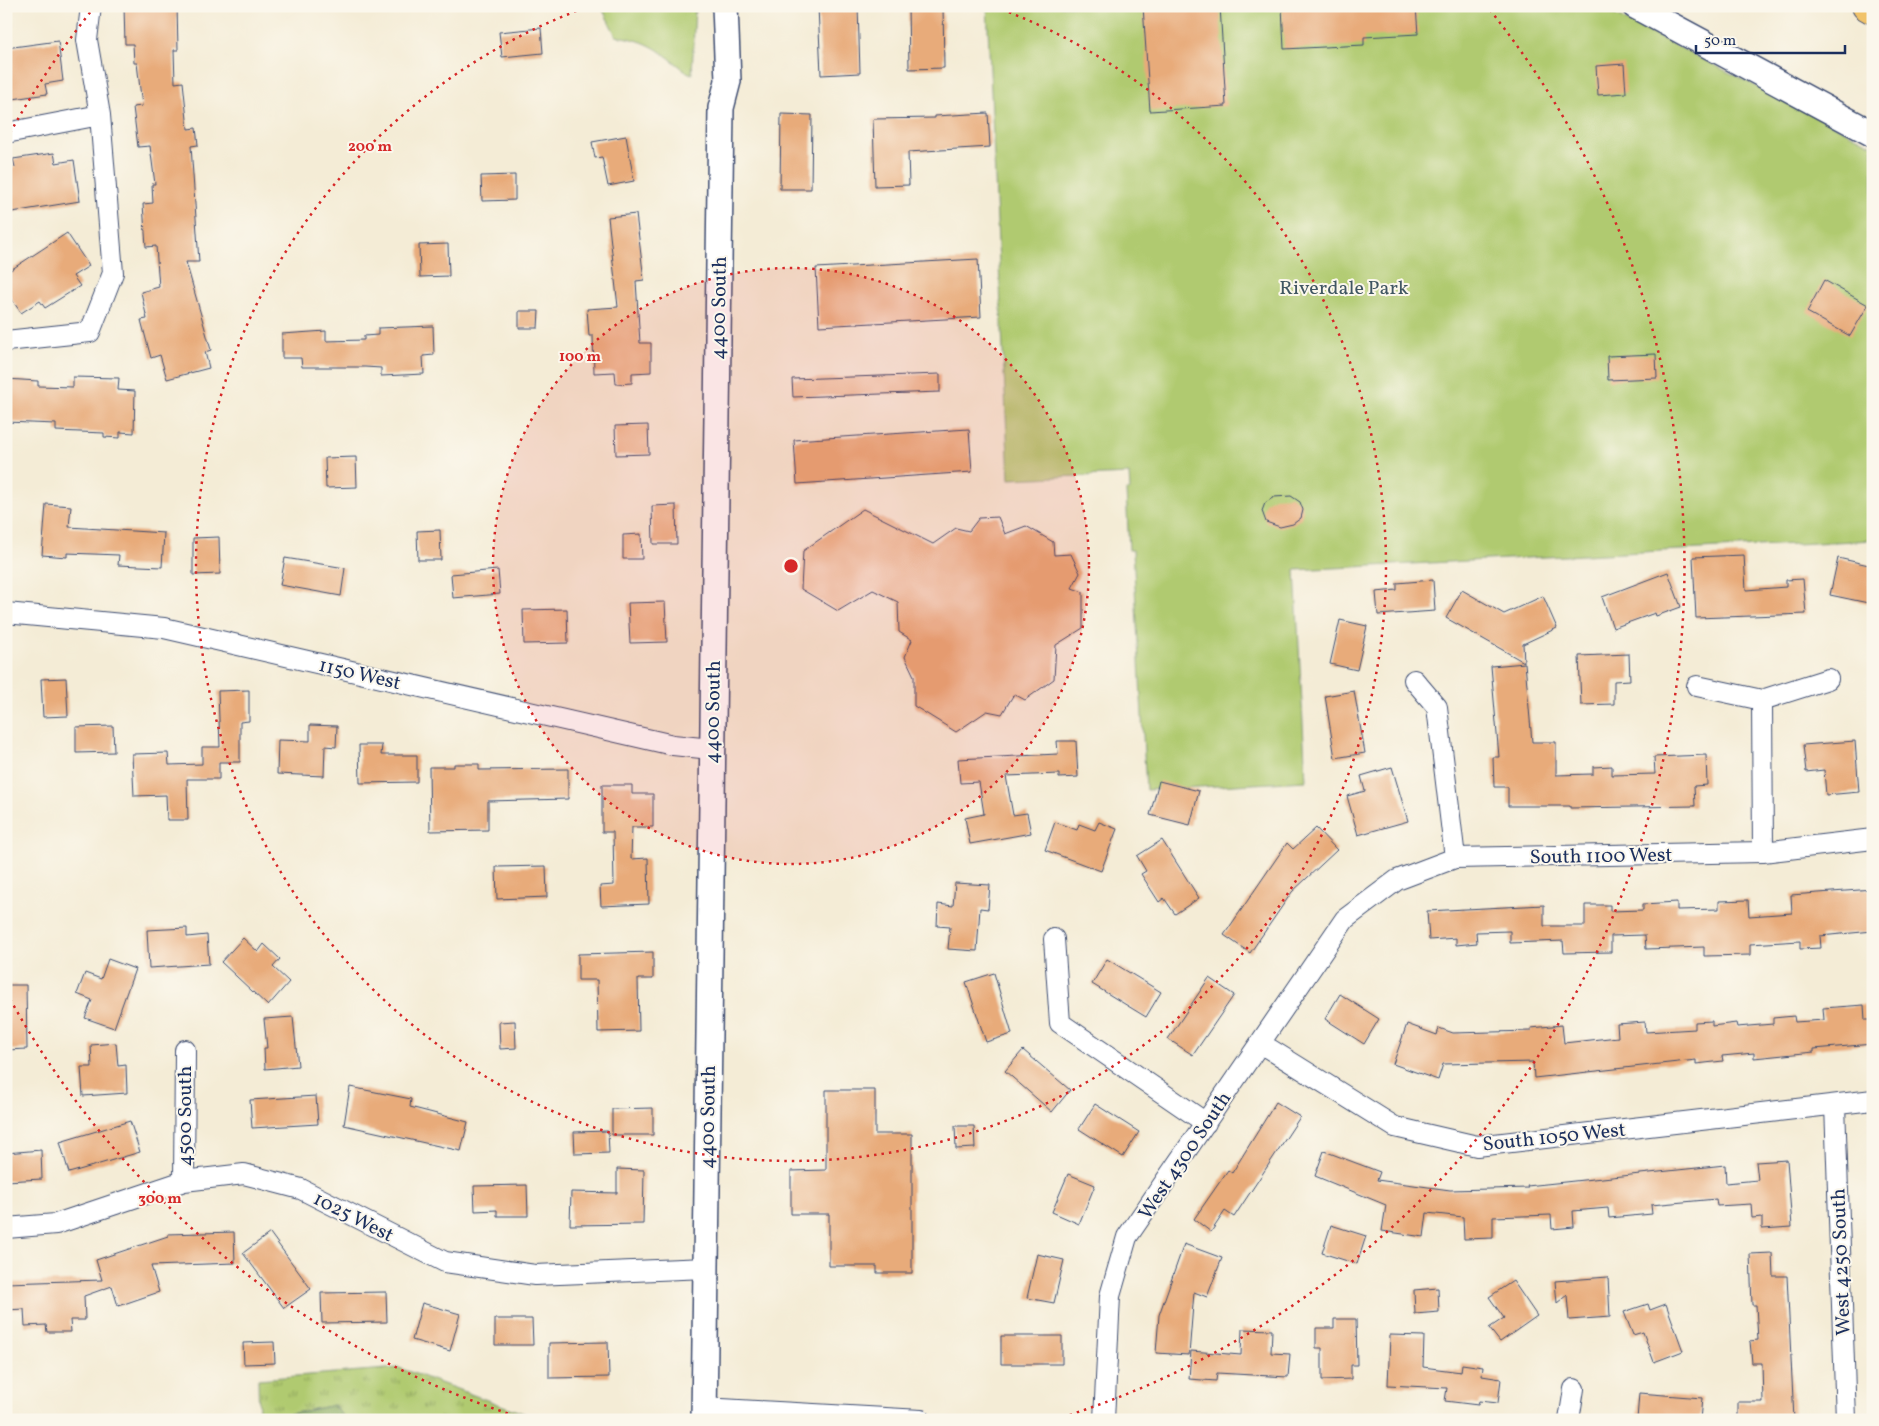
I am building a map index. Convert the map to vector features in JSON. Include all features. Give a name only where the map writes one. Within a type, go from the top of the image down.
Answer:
[{"type":"highway","points":[[1866,6],[1873,10]]},
{"type":"street","points":[[6,340],[90,332],[113,272],[100,115],[87,40],[91,6]]},
{"type":"street","name":"4400 South","points":[[704,1414],[711,750],[721,108],[728,81],[725,6]]},
{"type":"street","points":[[1635,6],[1873,134]]},
{"type":"street","points":[[6,133],[100,115]]},
{"type":"street","name":"1150 West","points":[[6,613],[164,628],[673,745],[711,750]]},
{"type":"street","points":[[1414,680],[1438,707],[1455,858]]},
{"type":"street","points":[[1697,686],[1762,700],[1828,680]]},
{"type":"street","points":[[1762,700],[1763,852]]},
{"type":"street","name":"South 1100 West","points":[[1345,919],[1397,880],[1455,858],[1763,852],[1873,839]]},
{"type":"street","name":"West 4300 South","points":[[1104,1420],[1110,1296],[1127,1237],[1345,919]]},
{"type":"street","points":[[1054,939],[1060,1023],[1206,1123]]},
{"type":"street","name":"South 1050 West","points":[[1260,1043],[1395,1127],[1477,1146],[1873,1100]]},
{"type":"street","name":"4500 South","points":[[184,1181],[185,1050]]},
{"type":"street","name":"West 4250 South","points":[[1835,1105],[1846,1420]]},
{"type":"street","name":"1025 West","points":[[6,1228],[56,1224],[184,1181],[244,1174],[300,1189],[445,1262],[536,1274],[706,1268]]},
{"type":"street","points":[[1569,1420],[1574,1389]]},
{"type":"street","points":[[704,1414],[921,1420]]},
{"type":"green space","points":[[601,6],[695,6],[692,74],[647,44],[616,36]]},
{"type":"green space","name":"Riverdale Park","points":[[987,6],[1593,6],[1613,14],[1873,145],[1873,540],[1295,570],[1306,781],[1146,790],[1133,550],[1129,550],[1126,490],[1130,490],[1129,474],[1009,479]]},
{"type":"green space","points":[[399,1368],[542,1420],[345,1420],[334,1405],[259,1420],[258,1379]]},
{"type":"green space","points":[[334,1405],[345,1420],[264,1420]]},
{"type":"building","points":[[124,6],[177,6],[178,50],[174,50],[175,83],[183,82],[188,129],[196,128],[198,145],[191,146],[199,262],[186,262],[211,350],[205,352],[209,368],[167,379],[160,355],[151,358],[141,320],[147,319],[141,292],[159,287],[156,246],[146,247],[143,204],[153,203],[152,184],[155,184],[150,146],[138,147],[133,107],[142,106],[137,63],[134,63],[133,44],[125,44]]},
{"type":"building","points":[[818,6],[858,6],[860,73],[821,75]]},
{"type":"building","points":[[908,6],[943,6],[944,68],[909,69]]},
{"type":"building","points":[[1143,6],[1220,6],[1226,106],[1150,111]]},
{"type":"building","points":[[1282,6],[1416,6],[1418,34],[1364,37],[1364,45],[1284,49]]},
{"type":"building","points":[[541,28],[543,53],[502,57],[499,32]]},
{"type":"building","points":[[58,41],[63,81],[45,84],[47,94],[6,100],[6,48]]},
{"type":"building","points":[[1624,64],[1626,93],[1598,95],[1596,66]]},
{"type":"building","points":[[988,113],[990,147],[908,152],[909,185],[875,186],[873,119],[935,118],[935,116]]},
{"type":"building","points":[[781,114],[812,115],[811,189],[780,189]]},
{"type":"building","points":[[626,136],[634,181],[608,186],[602,157],[595,158],[592,142]]},
{"type":"building","points":[[54,153],[56,163],[74,160],[80,201],[6,213],[6,169],[15,167],[13,159]]},
{"type":"building","points":[[515,175],[515,200],[482,201],[481,176]]},
{"type":"building","points":[[636,214],[644,280],[636,281],[640,343],[651,343],[651,372],[632,373],[632,383],[616,384],[615,372],[594,373],[593,336],[589,336],[587,309],[618,307],[608,217]]},
{"type":"building","points":[[67,233],[89,266],[73,276],[80,286],[45,308],[40,301],[21,313],[6,291],[6,273]]},
{"type":"building","points":[[448,244],[449,276],[420,277],[419,245]]},
{"type":"building","points":[[978,259],[981,317],[819,326],[816,268]]},
{"type":"building","points":[[1824,280],[1868,305],[1850,336],[1807,312]]},
{"type":"building","points":[[519,311],[539,311],[538,328],[519,328]]},
{"type":"building","points":[[433,326],[434,355],[423,356],[424,374],[381,376],[381,368],[302,367],[301,358],[282,358],[282,334],[326,331],[326,341],[364,340],[364,336],[378,335],[378,328]]},
{"type":"building","points":[[1656,354],[1657,378],[1608,380],[1607,356]]},
{"type":"building","points":[[940,374],[940,392],[793,397],[792,379]]},
{"type":"building","points":[[73,377],[119,378],[118,390],[135,391],[134,433],[120,432],[120,438],[104,437],[104,433],[56,431],[56,424],[6,422],[6,379],[38,381],[38,386],[73,387]]},
{"type":"building","points":[[648,425],[649,454],[616,455],[615,426]]},
{"type":"building","points":[[969,429],[972,472],[797,484],[794,440]]},
{"type":"building","points":[[356,457],[357,487],[326,488],[325,458]]},
{"type":"building","points":[[1291,496],[1300,502],[1303,510],[1301,518],[1293,524],[1280,527],[1266,522],[1262,511],[1265,503],[1274,497]]},
{"type":"building","points":[[46,504],[71,506],[69,527],[164,533],[162,567],[118,565],[119,555],[67,553],[67,557],[42,555]]},
{"type":"building","points":[[676,505],[677,544],[653,544],[652,506]]},
{"type":"building","points":[[863,509],[933,544],[956,528],[969,531],[979,518],[998,517],[1005,534],[1026,526],[1053,542],[1054,555],[1071,554],[1080,573],[1072,588],[1083,592],[1083,628],[1056,645],[1054,679],[1025,700],[1014,694],[1002,714],[987,711],[956,732],[914,706],[914,676],[905,657],[912,640],[899,632],[898,602],[873,590],[838,611],[801,589],[803,551]]},
{"type":"building","points":[[440,530],[441,560],[418,560],[417,531]]},
{"type":"building","points":[[641,534],[642,559],[623,559],[623,535]]},
{"type":"building","points":[[219,537],[220,574],[193,575],[193,538]]},
{"type":"building","points":[[1744,555],[1746,590],[1786,587],[1786,580],[1803,579],[1806,614],[1696,618],[1693,557]]},
{"type":"building","points":[[285,558],[345,568],[341,596],[280,585]]},
{"type":"building","points":[[1838,558],[1873,566],[1873,604],[1830,595]]},
{"type":"building","points":[[498,570],[500,594],[453,598],[451,574]]},
{"type":"building","points":[[1668,572],[1681,607],[1656,616],[1655,613],[1613,628],[1602,597]]},
{"type":"building","points":[[1433,580],[1435,611],[1378,615],[1376,592],[1397,590],[1397,583]]},
{"type":"building","points":[[1462,590],[1504,614],[1543,596],[1557,628],[1523,644],[1524,662],[1446,618]]},
{"type":"building","points":[[665,602],[667,642],[630,643],[628,603]]},
{"type":"building","points":[[567,609],[568,643],[524,644],[523,610]]},
{"type":"building","points":[[1340,620],[1367,626],[1357,670],[1330,664]]},
{"type":"building","points":[[1629,654],[1630,680],[1614,681],[1614,704],[1581,705],[1579,656]]},
{"type":"building","points":[[1525,663],[1532,742],[1556,742],[1556,775],[1593,774],[1593,767],[1612,766],[1612,775],[1655,774],[1654,757],[1706,755],[1707,785],[1694,786],[1695,806],[1570,808],[1570,806],[1508,806],[1508,787],[1494,787],[1493,757],[1499,757],[1491,666]]},
{"type":"building","points":[[66,678],[68,716],[43,717],[41,679]]},
{"type":"building","points":[[249,690],[249,721],[240,722],[240,762],[219,762],[219,779],[187,779],[188,820],[167,820],[166,795],[134,796],[132,754],[168,753],[169,765],[202,764],[202,747],[220,747],[218,691]]},
{"type":"building","points":[[1354,691],[1365,753],[1335,758],[1325,696]]},
{"type":"building","points":[[310,725],[337,726],[336,747],[325,746],[324,776],[277,774],[278,740],[310,741]]},
{"type":"building","points":[[113,726],[114,752],[76,753],[76,727]]},
{"type":"building","points":[[1057,741],[1076,741],[1078,777],[1059,778],[1059,774],[1006,776],[1013,815],[1027,813],[1031,833],[970,844],[965,818],[984,814],[979,782],[960,783],[958,759],[1058,754]]},
{"type":"building","points":[[1855,741],[1859,792],[1826,795],[1824,770],[1806,772],[1803,745]]},
{"type":"building","points":[[359,745],[382,745],[381,755],[417,755],[417,782],[360,783]]},
{"type":"building","points":[[454,764],[479,764],[479,770],[568,769],[568,799],[488,801],[488,830],[430,831],[429,767],[454,767]]},
{"type":"building","points":[[1392,767],[1408,821],[1358,835],[1347,796],[1365,791],[1361,776]]},
{"type":"building","points":[[1159,781],[1199,791],[1190,825],[1150,815]]},
{"type":"building","points":[[602,785],[632,785],[632,794],[653,794],[653,827],[632,827],[631,859],[648,858],[649,904],[601,906],[600,886],[614,885],[613,832],[602,832]]},
{"type":"building","points":[[1055,822],[1077,830],[1079,824],[1095,830],[1099,822],[1117,829],[1101,871],[1045,850]]},
{"type":"building","points":[[1316,828],[1337,850],[1292,892],[1250,953],[1224,935],[1287,843],[1293,849]]},
{"type":"building","points":[[1162,840],[1199,898],[1175,914],[1164,898],[1159,902],[1141,874],[1146,871],[1137,856]]},
{"type":"building","points":[[546,866],[547,897],[497,899],[496,867]]},
{"type":"building","points":[[955,883],[990,885],[988,909],[980,908],[977,951],[948,949],[950,927],[937,926],[938,904],[953,906]]},
{"type":"building","points":[[1873,889],[1873,931],[1820,936],[1821,948],[1800,949],[1800,941],[1750,944],[1750,955],[1704,956],[1704,947],[1646,949],[1645,935],[1611,936],[1611,952],[1564,953],[1563,941],[1510,943],[1510,931],[1476,932],[1477,943],[1456,945],[1456,938],[1429,940],[1427,911],[1544,905],[1544,926],[1585,926],[1585,905],[1610,905],[1610,911],[1643,910],[1643,904],[1677,902],[1677,910],[1719,909],[1719,901],[1748,900],[1749,916],[1792,913],[1791,895]]},
{"type":"building","points":[[187,928],[187,937],[207,935],[209,964],[149,968],[147,930]]},
{"type":"building","points":[[243,938],[258,952],[264,944],[280,959],[273,967],[289,982],[268,1006],[221,962]]},
{"type":"building","points":[[653,952],[653,979],[638,979],[639,1031],[598,1032],[597,980],[578,980],[578,954]]},
{"type":"building","points":[[108,959],[135,969],[114,1028],[85,1018],[92,1000],[77,994],[85,973],[101,979]]},
{"type":"building","points":[[1107,959],[1161,992],[1146,1017],[1092,984]]},
{"type":"building","points":[[994,973],[1012,1034],[986,1042],[966,982]]},
{"type":"building","points":[[1209,978],[1234,995],[1193,1055],[1168,1039]]},
{"type":"building","points":[[6,985],[26,985],[27,1049],[6,1050]]},
{"type":"building","points":[[1340,994],[1379,1019],[1364,1044],[1325,1019]]},
{"type":"building","points":[[1864,1005],[1865,1020],[1873,1020],[1873,1044],[1814,1049],[1814,1052],[1754,1058],[1754,1053],[1722,1056],[1723,1061],[1696,1064],[1696,1060],[1534,1078],[1533,1062],[1443,1064],[1438,1080],[1393,1064],[1407,1024],[1437,1035],[1439,1028],[1453,1033],[1531,1031],[1531,1028],[1562,1025],[1564,1043],[1618,1037],[1617,1024],[1645,1022],[1646,1032],[1695,1029],[1695,1022],[1712,1021],[1712,1026],[1736,1023],[1737,1027],[1773,1024],[1773,1018],[1794,1016],[1795,1022],[1824,1020],[1823,1008]]},
{"type":"building","points":[[293,1017],[298,1066],[265,1069],[264,1048],[267,1048],[264,1019]]},
{"type":"building","points":[[515,1021],[516,1048],[500,1049],[499,1022]]},
{"type":"building","points":[[116,1043],[118,1066],[126,1065],[127,1093],[83,1096],[81,1067],[92,1067],[91,1045]]},
{"type":"building","points":[[1023,1050],[1070,1090],[1052,1112],[1005,1071]]},
{"type":"building","points":[[350,1087],[411,1099],[410,1107],[468,1122],[461,1151],[344,1125]]},
{"type":"building","points":[[826,1090],[875,1090],[875,1134],[912,1134],[912,1273],[877,1273],[877,1266],[829,1266],[829,1214],[791,1214],[791,1171],[826,1170]]},
{"type":"building","points":[[316,1096],[318,1124],[252,1128],[250,1100]]},
{"type":"building","points":[[1276,1102],[1300,1117],[1234,1217],[1225,1211],[1211,1232],[1194,1219],[1228,1170],[1232,1173]]},
{"type":"building","points":[[1095,1104],[1139,1132],[1123,1157],[1079,1129]]},
{"type":"building","points":[[653,1108],[653,1135],[612,1135],[612,1109]]},
{"type":"building","points":[[130,1121],[140,1152],[69,1173],[60,1142]]},
{"type":"building","points":[[955,1126],[974,1126],[975,1148],[956,1149]]},
{"type":"building","points":[[608,1131],[609,1153],[575,1154],[574,1132]]},
{"type":"building","points":[[41,1150],[42,1179],[6,1181],[6,1153]]},
{"type":"building","points":[[1324,1151],[1380,1172],[1377,1180],[1450,1190],[1528,1188],[1527,1186],[1725,1165],[1726,1183],[1758,1180],[1756,1162],[1787,1160],[1792,1227],[1762,1229],[1762,1217],[1752,1218],[1751,1204],[1717,1206],[1716,1199],[1651,1205],[1652,1214],[1609,1218],[1608,1208],[1573,1211],[1574,1227],[1552,1229],[1551,1215],[1493,1217],[1493,1238],[1464,1239],[1463,1217],[1427,1213],[1424,1237],[1382,1231],[1386,1205],[1315,1176]]},
{"type":"building","points":[[617,1169],[644,1170],[643,1224],[570,1225],[571,1192],[617,1193]]},
{"type":"building","points":[[1068,1174],[1095,1185],[1079,1224],[1052,1212]]},
{"type":"building","points":[[527,1185],[528,1216],[497,1216],[497,1210],[475,1211],[474,1186]]},
{"type":"building","points":[[1331,1225],[1366,1236],[1357,1264],[1322,1253]]},
{"type":"building","points":[[234,1232],[235,1263],[151,1266],[159,1292],[118,1306],[112,1286],[84,1296],[85,1320],[70,1320],[71,1332],[47,1332],[46,1325],[25,1326],[24,1309],[6,1310],[6,1283],[102,1280],[96,1260],[168,1236],[168,1234]]},
{"type":"building","points":[[270,1233],[311,1289],[284,1308],[243,1253]]},
{"type":"building","points":[[1184,1244],[1222,1258],[1207,1297],[1194,1292],[1189,1355],[1156,1353],[1159,1315]]},
{"type":"building","points":[[1772,1253],[1773,1276],[1787,1276],[1794,1420],[1738,1420],[1738,1402],[1763,1402],[1762,1363],[1752,1363],[1750,1341],[1758,1340],[1756,1305],[1752,1305],[1750,1254]]},
{"type":"building","points":[[1037,1254],[1064,1260],[1054,1303],[1027,1298]]},
{"type":"building","points":[[1608,1277],[1610,1317],[1569,1320],[1567,1295],[1557,1303],[1555,1281]]},
{"type":"building","points":[[1513,1281],[1537,1316],[1500,1342],[1489,1328],[1504,1318],[1489,1297]]},
{"type":"building","points":[[1438,1288],[1439,1312],[1415,1314],[1414,1290]]},
{"type":"building","points":[[386,1292],[387,1322],[322,1323],[321,1293]]},
{"type":"building","points":[[422,1303],[460,1314],[450,1351],[412,1340]]},
{"type":"building","points":[[1648,1304],[1650,1310],[1666,1304],[1683,1351],[1654,1362],[1643,1332],[1633,1335],[1624,1312]]},
{"type":"building","points":[[495,1319],[532,1319],[533,1345],[495,1345]]},
{"type":"building","points":[[1334,1319],[1356,1319],[1357,1365],[1351,1365],[1351,1379],[1322,1380],[1322,1348],[1316,1348],[1316,1328],[1334,1328]]},
{"type":"building","points":[[1242,1329],[1272,1330],[1271,1353],[1290,1354],[1288,1377],[1217,1373],[1216,1381],[1189,1379],[1191,1351],[1241,1355]]},
{"type":"building","points":[[1390,1335],[1424,1336],[1423,1367],[1461,1372],[1462,1364],[1483,1367],[1482,1376],[1501,1379],[1498,1403],[1479,1401],[1478,1405],[1445,1401],[1447,1388],[1388,1385]]},
{"type":"building","points":[[1001,1336],[1062,1336],[1062,1364],[1001,1364]]},
{"type":"building","points":[[274,1342],[275,1363],[244,1364],[243,1343]]},
{"type":"building","points":[[608,1342],[609,1377],[549,1378],[549,1343]]},
{"type":"building","points":[[1639,1393],[1702,1398],[1700,1420],[1637,1420]]}]
